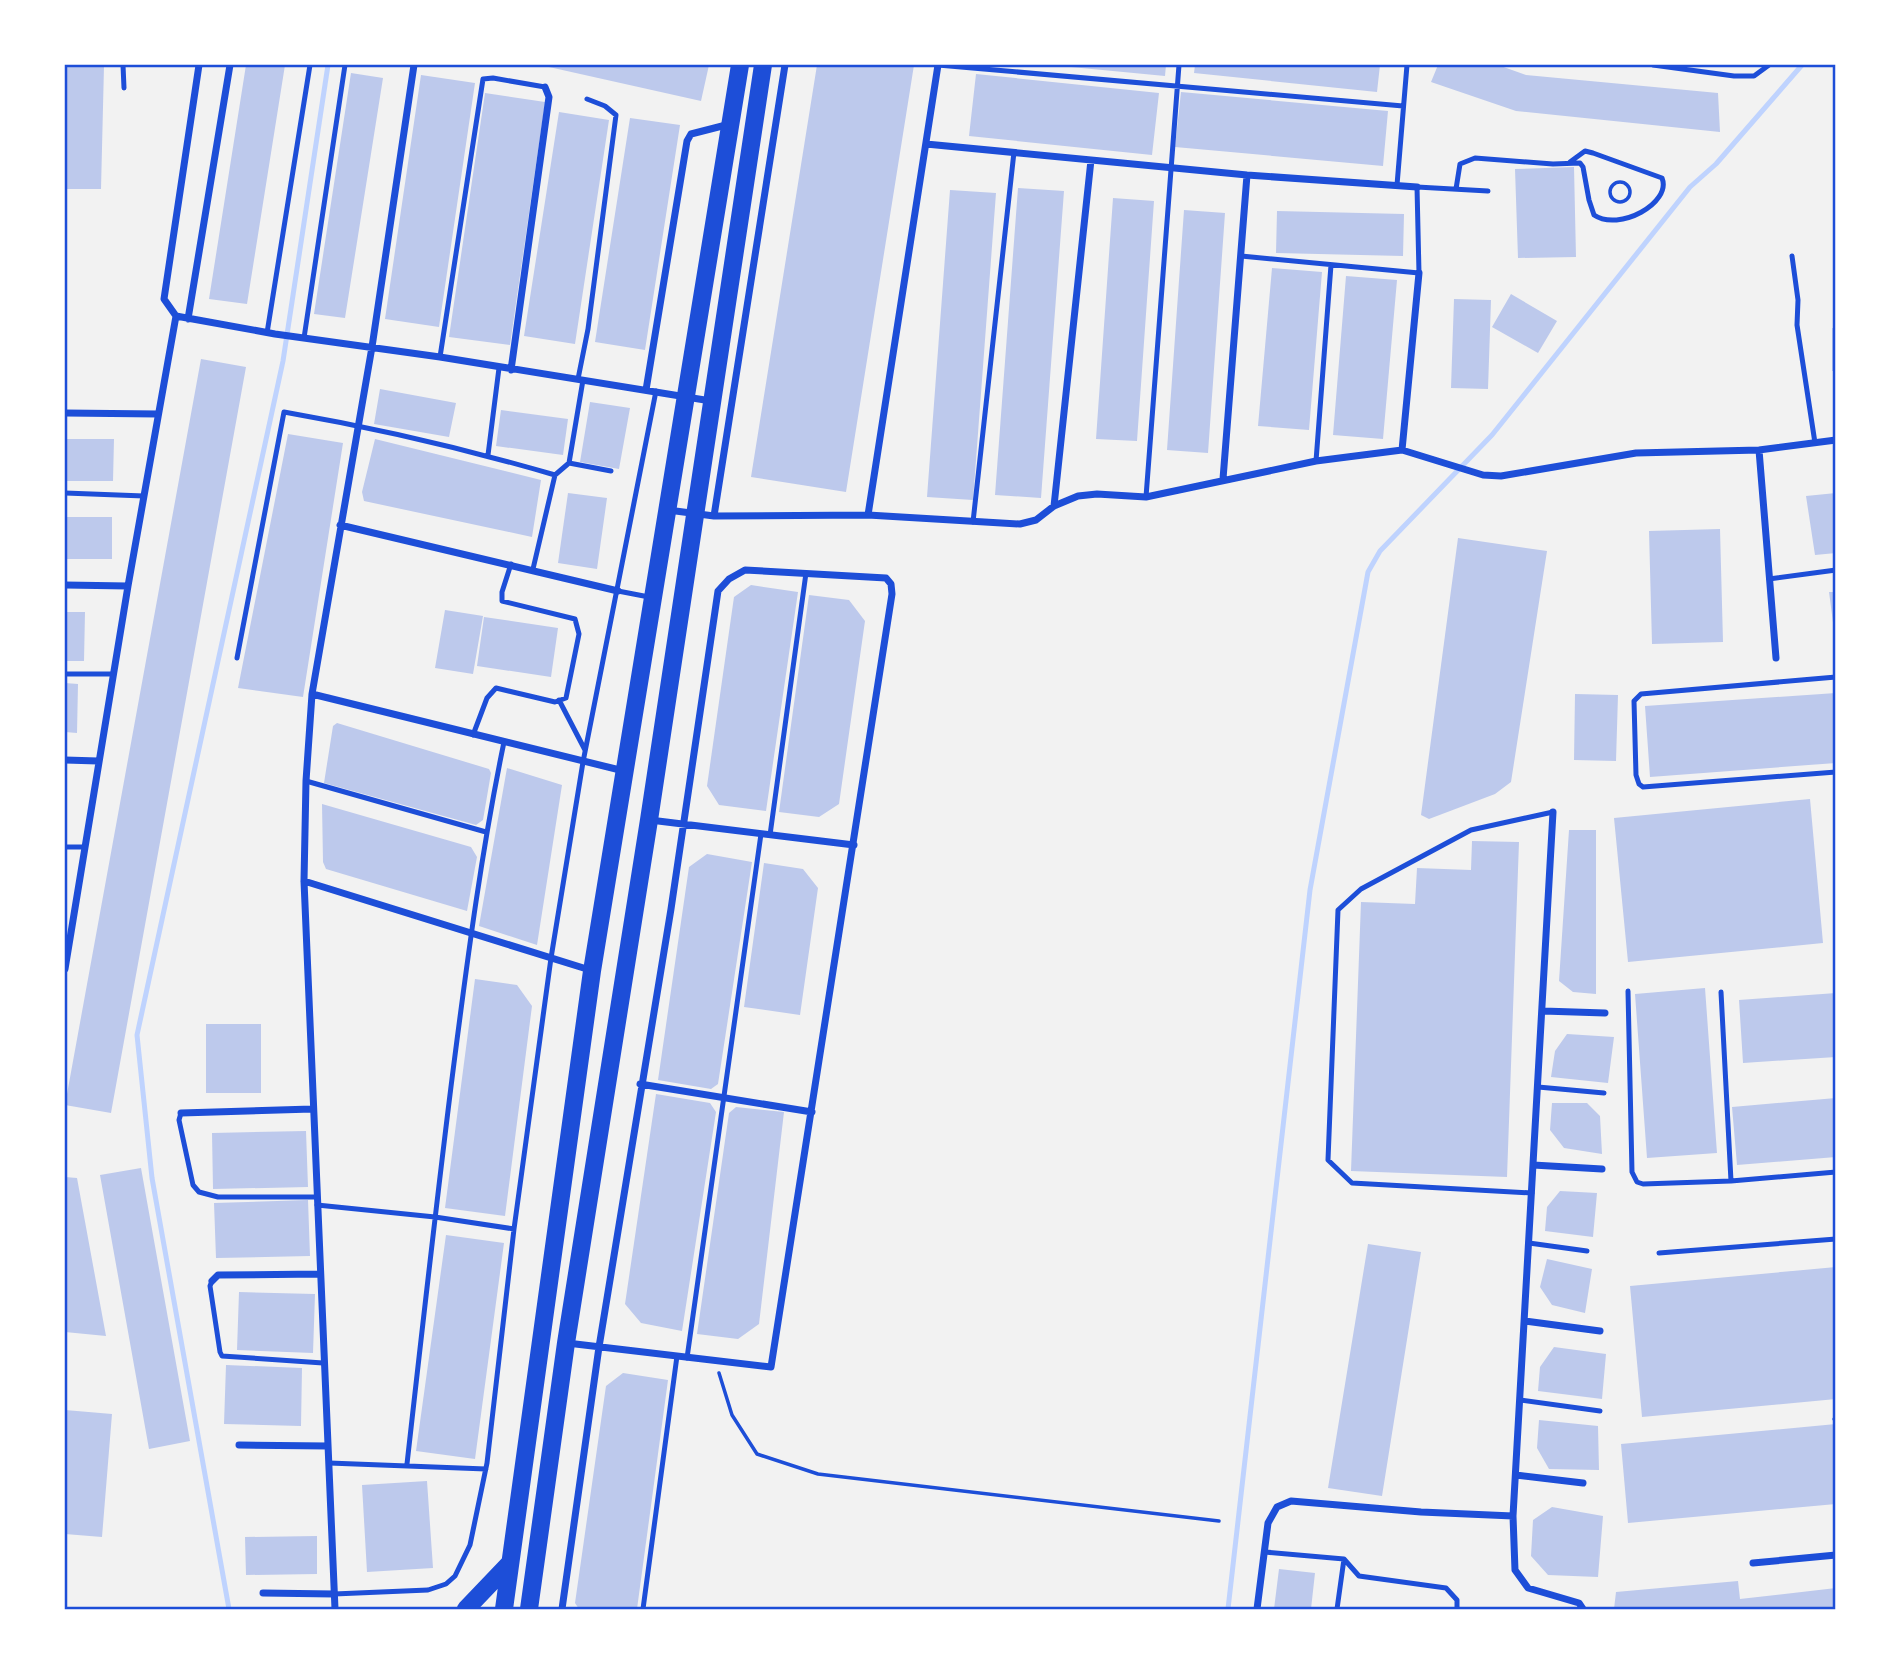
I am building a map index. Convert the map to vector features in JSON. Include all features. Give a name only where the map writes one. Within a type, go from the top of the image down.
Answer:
[{"type":"main road","points":[[503,1609],[592,971],[740,65]]},
{"type":"main road","points":[[529,1609],[566,1343],[649,820],[763,65]]},
{"type":"main road","points":[[466,1609],[509,1564]]},
{"type":"street","points":[[199,65],[164,299],[176,316],[271,334],[440,357],[711,401]]},
{"type":"street","points":[[188,319],[230,65]]},
{"type":"street","points":[[335,1609],[304,881],[306,780],[312,694],[372,347],[414,65]]},
{"type":"street","points":[[714,516],[785,65]]},
{"type":"street","points":[[868,515],[938,65]]},
{"type":"street","points":[[511,370],[549,97],[545,87]]},
{"type":"street","points":[[646,390],[687,141],[691,134],[731,124]]},
{"type":"street","points":[[926,144],[1247,175],[1416,187]]},
{"type":"street","points":[[1054,506],[1091,160]]},
{"type":"street","points":[[1223,479],[1247,175]]},
{"type":"street","points":[[1402,450],[1419,273]]},
{"type":"street","points":[[65,969],[68,923],[85,847],[176,316]]},
{"type":"street","points":[[65,412],[158,414]]},
{"type":"street","points":[[668,510],[714,516],[868,515],[1020,524],[1036,520],[1054,506],[1078,496],[1097,494],[1146,497],[1316,461],[1402,450],[1483,475],[1501,476],[1636,453],[1759,450],[1836,440]]},
{"type":"street","points":[[1759,450],[1776,658]]},
{"type":"street","points":[[340,525],[618,591]]},
{"type":"street","points":[[562,1609],[599,1347],[640,1084],[671,909],[718,591],[729,579],[745,570],[886,578],[891,584],[892,594],[771,1367],[687,1358],[677,1356],[599,1347],[566,1343]]},
{"type":"street","points":[[65,585],[128,586]]},
{"type":"street","points":[[312,694],[624,772]]},
{"type":"street","points":[[65,760],[98,761]]},
{"type":"street","points":[[1553,812],[1513,1516],[1514,1570],[1528,1588],[1579,1602],[1583,1609]]},
{"type":"street","points":[[649,820],[854,845]]},
{"type":"street","points":[[304,881],[592,971]]},
{"type":"street","points":[[1543,1011],[1605,1013]]},
{"type":"street","points":[[640,1084],[812,1112]]},
{"type":"street","points":[[181,1113],[312,1109]]},
{"type":"street","points":[[1533,1165],[1602,1169]]},
{"type":"street","points":[[212,1280],[218,1275],[320,1274]]},
{"type":"street","points":[[1525,1321],[1600,1331]]},
{"type":"street","points":[[239,1445],[328,1446]]},
{"type":"street","points":[[1516,1475],[1583,1483]]},
{"type":"street","points":[[1257,1609],[1268,1523],[1277,1507],[1291,1501],[1421,1512],[1513,1516]]},
{"type":"street","points":[[1753,1563],[1836,1555]]},
{"type":"street","points":[[262,1593],[334,1594]]},
{"type":"lane","points":[[123,65],[124,88]]},
{"type":"lane","points":[[271,334],[310,65]]},
{"type":"lane","points":[[300,337],[345,65]]},
{"type":"lane","points":[[938,65],[1404,106]]},
{"type":"lane","points":[[1146,497],[1179,65]]},
{"type":"lane","points":[[1397,185],[1407,65]]},
{"type":"lane","points":[[1653,65],[1734,76],[1754,76],[1769,65]]},
{"type":"lane","points":[[440,357],[483,79],[493,78],[545,87]]},
{"type":"lane","points":[[533,569],[555,475],[569,463],[616,115],[605,106],[587,99]]},
{"type":"lane","points":[[973,522],[1014,152]]},
{"type":"lane","points":[[1456,189],[1460,164],[1475,159],[1580,163],[1591,209],[1594,215],[1608,222],[1629,219],[1648,207],[1663,189],[1662,178],[1593,153],[1585,152],[1570,162]]},
{"type":"lane","points":[[1241,256],[1419,273],[1416,187],[1488,191]]},
{"type":"lane","points":[[1792,256],[1798,300],[1797,325],[1815,443]]},
{"type":"lane","points":[[1316,461],[1331,265]]},
{"type":"lane","points":[[488,455],[499,368]]},
{"type":"lane","points":[[334,1594],[428,1590],[446,1584],[454,1576],[470,1545],[486,1469],[514,1228],[551,958],[585,751],[656,391]]},
{"type":"lane","points":[[237,658],[284,412],[358,425],[488,455],[555,475]]},
{"type":"lane","points":[[569,463],[611,471]]},
{"type":"lane","points":[[65,493],[144,496]]},
{"type":"lane","points":[[473,735],[487,698],[496,688],[555,702],[565,698],[579,634],[575,619],[502,601],[502,592],[511,564]]},
{"type":"lane","points":[[1769,579],[1836,570]]},
{"type":"lane","points":[[687,1358],[724,1099],[806,573]]},
{"type":"lane","points":[[618,591],[653,597]]},
{"type":"lane","points":[[65,674],[113,674]]},
{"type":"lane","points":[[1836,677],[1641,694],[1634,701],[1636,775],[1643,787],[1836,772]]},
{"type":"lane","points":[[559,701],[585,751]]},
{"type":"lane","points":[[407,1464],[471,933],[486,832],[504,742]]},
{"type":"lane","points":[[306,780],[486,832]]},
{"type":"lane","points":[[1532,1193],[1352,1183],[1328,1160],[1338,909],[1361,889],[1471,830],[1553,812]]},
{"type":"lane","points":[[65,846],[85,847]]},
{"type":"lane","points":[[1628,991],[1632,1172],[1636,1182],[1731,1181],[1836,1171]]},
{"type":"lane","points":[[1721,992],[1731,1181]]},
{"type":"lane","points":[[1538,1087],[1604,1093]]},
{"type":"lane","points":[[181,1113],[179,1120],[193,1185],[199,1192],[218,1197],[317,1201],[514,1228]]},
{"type":"lane","points":[[1659,1253],[1836,1238]]},
{"type":"lane","points":[[1529,1243],[1587,1251]]},
{"type":"lane","points":[[212,1280],[210,1286],[222,1356],[323,1363]]},
{"type":"lane","points":[[643,1609],[677,1356]]},
{"type":"lane","points":[[1520,1400],[1600,1410]]},
{"type":"lane","points":[[329,1463],[486,1469]]},
{"type":"lane","points":[[1265,1552],[1344,1559],[1359,1576],[1446,1588],[1457,1600],[1457,1609]]},
{"type":"lane","points":[[1337,1609],[1344,1559]]},
{"type":"path","points":[[1616,183],[1625,184],[1629,189],[1629,196],[1624,201],[1615,201],[1610,194],[1611,186],[1616,183]]},
{"type":"path","points":[[715,1361],[732,1415],[757,1454],[818,1474],[1219,1521]]},
{"type":"building","points":[[65,65],[104,66],[101,189],[65,189]]},
{"type":"building","points":[[246,65],[285,65],[247,304],[209,299]]},
{"type":"building","points":[[540,65],[709,65],[701,101]]},
{"type":"building","points":[[817,65],[914,65],[846,492],[751,477]]},
{"type":"building","points":[[1071,65],[1166,65],[1165,76]]},
{"type":"building","points":[[1195,65],[1380,65],[1377,92],[1194,73]]},
{"type":"building","points":[[1438,65],[1498,65],[1526,75],[1718,93],[1720,132],[1516,111],[1431,82]]},
{"type":"building","points":[[351,73],[383,78],[345,318],[314,314]]},
{"type":"building","points":[[976,74],[1159,93],[1152,155],[969,136]]},
{"type":"building","points":[[421,75],[475,83],[439,327],[385,319]]},
{"type":"building","points":[[1181,92],[1388,111],[1383,166],[1175,147]]},
{"type":"building","points":[[485,93],[545,102],[510,345],[449,337]]},
{"type":"building","points":[[559,112],[609,120],[575,344],[524,336]]},
{"type":"building","points":[[630,118],[680,125],[645,350],[595,342]]},
{"type":"building","points":[[1574,167],[1576,257],[1518,258],[1515,169]]},
{"type":"building","points":[[1018,188],[1064,191],[1041,498],[995,495]]},
{"type":"building","points":[[950,190],[996,193],[973,500],[927,497]]},
{"type":"building","points":[[1113,198],[1154,201],[1137,441],[1096,439]]},
{"type":"building","points":[[1184,210],[1225,213],[1208,453],[1167,450]]},
{"type":"building","points":[[1277,211],[1404,214],[1403,256],[1276,253]]},
{"type":"building","points":[[1272,268],[1322,272],[1309,430],[1258,426]]},
{"type":"building","points":[[1346,276],[1397,280],[1383,439],[1333,435]]},
{"type":"building","points":[[1511,294],[1557,321],[1538,353],[1492,327]]},
{"type":"building","points":[[1454,299],[1491,300],[1488,389],[1451,388]]},
{"type":"building","points":[[1832,328],[1836,328],[1836,371],[1832,371]]},
{"type":"building","points":[[201,359],[246,367],[111,1113],[65,1105]]},
{"type":"building","points":[[380,389],[456,403],[449,437],[374,424]]},
{"type":"building","points":[[590,402],[630,408],[619,469],[580,462]]},
{"type":"building","points":[[501,410],[568,419],[563,455],[496,446]]},
{"type":"building","points":[[288,434],[343,443],[303,697],[238,688]]},
{"type":"building","points":[[65,439],[114,439],[113,481],[65,481]]},
{"type":"building","points":[[375,439],[541,480],[532,537],[364,501],[362,492]]},
{"type":"building","points":[[568,493],[607,498],[597,569],[558,563]]},
{"type":"building","points":[[1836,493],[1836,553],[1815,555],[1806,496]]},
{"type":"building","points":[[65,517],[112,517],[112,559],[65,559]]},
{"type":"building","points":[[1720,529],[1723,642],[1652,644],[1649,531]]},
{"type":"building","points":[[1458,538],[1547,551],[1511,782],[1495,794],[1429,819],[1421,815]]},
{"type":"building","points":[[751,585],[798,592],[766,811],[719,805],[707,786],[734,597]]},
{"type":"building","points":[[1829,592],[1836,592],[1836,630],[1834,630]]},
{"type":"building","points":[[809,595],[849,600],[865,621],[839,804],[819,817],[779,812]]},
{"type":"building","points":[[445,610],[483,616],[473,674],[435,668]]},
{"type":"building","points":[[65,612],[85,612],[84,661],[65,661]]},
{"type":"building","points":[[484,617],[558,628],[551,677],[477,666]]},
{"type":"building","points":[[65,683],[78,684],[77,733],[65,732]]},
{"type":"building","points":[[1836,693],[1836,763],[1650,777],[1645,706]]},
{"type":"building","points":[[1575,694],[1618,695],[1616,761],[1574,760]]},
{"type":"building","points":[[337,723],[489,769],[491,773],[483,820],[476,825],[324,783],[333,726]]},
{"type":"building","points":[[507,768],[562,785],[537,945],[479,926]]},
{"type":"building","points":[[1810,799],[1823,943],[1628,962],[1614,818]]},
{"type":"building","points":[[322,804],[471,847],[477,857],[467,911],[326,869],[323,862]]},
{"type":"building","points":[[1569,830],[1596,830],[1596,994],[1573,992],[1559,981]]},
{"type":"building","points":[[1472,841],[1519,842],[1507,1177],[1351,1171],[1361,902],[1415,904],[1417,868],[1471,870]]},
{"type":"building","points":[[707,854],[752,862],[718,1084],[711,1089],[658,1080],[689,867]]},
{"type":"building","points":[[764,863],[803,869],[818,888],[800,1015],[744,1007]]},
{"type":"building","points":[[475,979],[517,985],[532,1006],[505,1216],[445,1208]]},
{"type":"building","points":[[1705,988],[1717,1153],[1647,1158],[1635,994]]},
{"type":"building","points":[[1836,993],[1836,1057],[1743,1063],[1739,1000]]},
{"type":"building","points":[[206,1024],[261,1024],[261,1093],[206,1093]]},
{"type":"building","points":[[1567,1034],[1614,1037],[1608,1083],[1551,1077],[1555,1051]]},
{"type":"building","points":[[656,1094],[710,1103],[716,1112],[682,1331],[641,1323],[625,1304]]},
{"type":"building","points":[[1836,1098],[1836,1157],[1737,1165],[1732,1107]]},
{"type":"building","points":[[1552,1103],[1587,1103],[1600,1116],[1602,1154],[1564,1148],[1550,1130]]},
{"type":"building","points":[[736,1107],[784,1112],[759,1324],[738,1339],[697,1334],[729,1113]]},
{"type":"building","points":[[306,1131],[308,1187],[213,1189],[212,1133]]},
{"type":"building","points":[[141,1168],[190,1441],[149,1449],[100,1175]]},
{"type":"building","points":[[65,1177],[77,1178],[106,1336],[65,1332]]},
{"type":"building","points":[[1560,1191],[1597,1193],[1593,1237],[1545,1231],[1547,1207]]},
{"type":"building","points":[[308,1200],[310,1256],[216,1258],[214,1203]]},
{"type":"building","points":[[446,1235],[504,1243],[475,1459],[416,1451]]},
{"type":"building","points":[[1368,1244],[1421,1252],[1382,1496],[1328,1488]]},
{"type":"building","points":[[1547,1259],[1592,1269],[1585,1313],[1552,1305],[1540,1287]]},
{"type":"building","points":[[1836,1267],[1836,1399],[1642,1417],[1630,1286]]},
{"type":"building","points":[[239,1292],[315,1294],[313,1353],[237,1350]]},
{"type":"building","points":[[1554,1347],[1606,1354],[1602,1399],[1538,1391],[1540,1367]]},
{"type":"building","points":[[226,1365],[302,1368],[301,1426],[224,1424]]},
{"type":"building","points":[[623,1373],[668,1380],[637,1609],[579,1609],[575,1603],[606,1386]]},
{"type":"building","points":[[65,1410],[112,1414],[102,1537],[65,1534]]},
{"type":"building","points":[[1539,1420],[1598,1426],[1599,1470],[1549,1469],[1537,1448]]},
{"type":"building","points":[[1836,1424],[1836,1504],[1628,1523],[1621,1444]]},
{"type":"building","points":[[427,1481],[433,1568],[367,1572],[362,1485]]},
{"type":"building","points":[[1552,1507],[1603,1516],[1598,1577],[1548,1575],[1531,1556],[1533,1520]]},
{"type":"building","points":[[317,1536],[317,1574],[246,1575],[245,1537]]},
{"type":"building","points":[[1279,1569],[1315,1573],[1311,1609],[1274,1609]]},
{"type":"building","points":[[1738,1581],[1740,1599],[1836,1588],[1836,1609],[1614,1609],[1616,1592]]},
{"type":"waterway","points":[[229,1609],[152,1178],[137,1035],[283,361],[328,65]]},
{"type":"waterway","points":[[1228,1609],[1310,890],[1368,572],[1380,551],[1492,435],[1690,187],[1716,164],[1802,65]]}]
